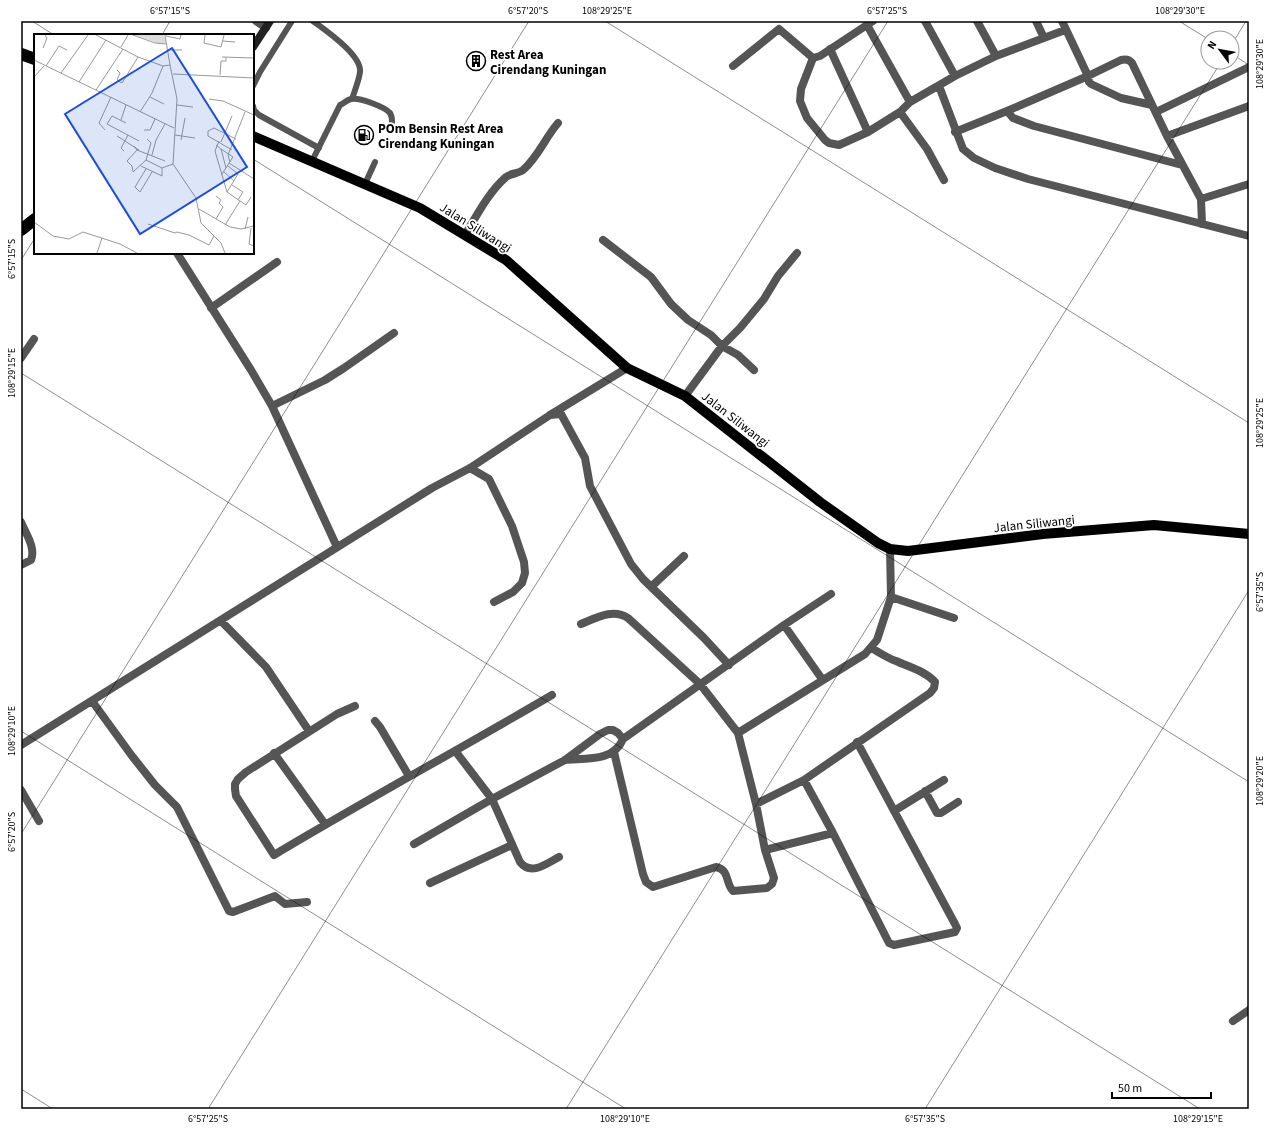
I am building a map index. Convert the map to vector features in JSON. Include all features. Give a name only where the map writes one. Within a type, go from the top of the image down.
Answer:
[{"type":"highway","points":[[21,54],[34,59]]},
{"type":"highway","points":[[21,230],[34,220]]},
{"type":"main road","points":[[254,45],[268,24]]},
{"type":"main road","name":"Jalan Siliwangi","points":[[254,136],[420,208],[506,260],[627,368],[685,396],[820,502],[878,543],[890,549],[908,551],[1043,534],[1154,525],[1249,534]]},
{"type":"street","points":[[256,21],[268,24]]},
{"type":"street","points":[[925,21],[955,76]]},
{"type":"street","points":[[977,21],[996,56]]},
{"type":"street","points":[[1036,21],[1044,38]]},
{"type":"street","points":[[1062,21],[1091,84],[1105,92],[1154,108],[1249,67]]},
{"type":"street","points":[[813,58],[830,50],[870,23],[910,102]]},
{"type":"street","points":[[733,66],[779,29],[813,58]]},
{"type":"street","points":[[813,58],[801,89],[800,101],[807,118],[825,140],[835,145],[845,143],[868,132],[900,112],[910,102],[955,76],[996,56],[1066,30]]},
{"type":"street","points":[[830,50],[868,132]]},
{"type":"street","points":[[956,132],[1088,76],[1121,60],[1129,60],[1132,63],[1182,165],[1201,199],[1202,224]]},
{"type":"street","points":[[939,86],[963,149],[974,158],[996,168],[1028,179],[1249,236]]},
{"type":"street","points":[[1168,136],[1249,106]]},
{"type":"street","points":[[1007,111],[1013,118],[1034,126],[1182,165]]},
{"type":"street","points":[[900,112],[927,149],[944,180]]},
{"type":"street","points":[[465,235],[487,199],[498,185],[508,175],[522,171],[541,148],[558,123]]},
{"type":"street","points":[[1201,199],[1249,184]]},
{"type":"street","points":[[603,240],[651,277],[671,304],[688,320],[711,335],[722,346],[738,355],[754,370]]},
{"type":"street","points":[[685,396],[722,346],[740,328],[764,299],[778,276],[797,253]]},
{"type":"street","points":[[178,254],[272,406],[337,547]]},
{"type":"street","points":[[211,308],[277,262]]},
{"type":"street","points":[[272,406],[325,380],[394,333]]},
{"type":"street","points":[[21,358],[34,339]]},
{"type":"street","points":[[21,745],[432,488],[470,468],[550,415],[627,368]]},
{"type":"street","points":[[550,415],[561,414],[585,458],[590,486],[631,564],[643,579],[652,586],[729,665]]},
{"type":"street","points":[[470,468],[489,479],[512,526],[524,562],[525,573],[522,583],[513,592],[494,602]]},
{"type":"street","points":[[21,522],[29,539],[33,554],[31,560],[21,566]]},
{"type":"street","points":[[738,733],[822,679],[865,654],[877,640],[891,597],[890,549]]},
{"type":"street","points":[[652,586],[684,556]]},
{"type":"street","points":[[565,760],[606,756],[614,752],[623,739],[784,625],[831,594]]},
{"type":"street","points":[[891,597],[954,618]]},
{"type":"street","points":[[581,624],[614,613],[622,614],[628,618],[700,684],[738,733],[756,804],[765,850],[774,878],[772,884],[767,888],[733,891],[730,888],[726,873],[721,868],[716,867],[653,887],[648,884],[643,874],[614,752]]},
{"type":"street","points":[[221,621],[266,667],[309,731]]},
{"type":"street","points":[[784,625],[822,679]]},
{"type":"street","points":[[756,804],[804,780],[930,693],[934,688],[935,682],[930,677],[870,648]]},
{"type":"street","points":[[355,706],[337,714],[309,731],[274,753],[238,779],[235,789],[236,796],[274,855],[409,776],[456,752],[552,695]]},
{"type":"street","points":[[92,701],[155,785],[177,807],[229,911],[238,911],[275,896],[285,904],[307,902]]},
{"type":"street","points":[[375,721],[409,776]]},
{"type":"street","points":[[414,844],[492,799],[565,760],[600,734],[608,730],[613,730],[623,739]]},
{"type":"street","points":[[804,780],[833,832],[888,943],[894,945],[955,932],[957,928],[955,924],[857,742]]},
{"type":"street","points":[[456,752],[492,799],[512,845],[524,868],[530,870],[559,857]]},
{"type":"street","points":[[274,753],[325,824]]},
{"type":"street","points":[[894,811],[944,780]]},
{"type":"street","points":[[21,790],[39,821]]},
{"type":"street","points":[[925,791],[936,813],[941,813],[958,802]]},
{"type":"street","points":[[765,850],[833,832]]},
{"type":"street","points":[[430,883],[512,845]]},
{"type":"street","points":[[1233,1021],[1249,1010]]},
{"type":"lane","points":[[254,84],[292,21]]},
{"type":"lane","points":[[313,21],[335,37],[356,59],[360,71],[352,99]]},
{"type":"lane","points":[[312,162],[340,105],[352,99],[361,100],[388,111],[391,115],[392,122]]},
{"type":"lane","points":[[254,110],[259,115],[319,148]]},
{"type":"lane","points":[[365,184],[375,162]]},
{"type":"place","name":"Rest Area Cirendang Kuningan","points":[[476,61]]},
{"type":"place","name":"POm Bensin Rest Area Cirendang Kuningan","points":[[364,135]]}]
